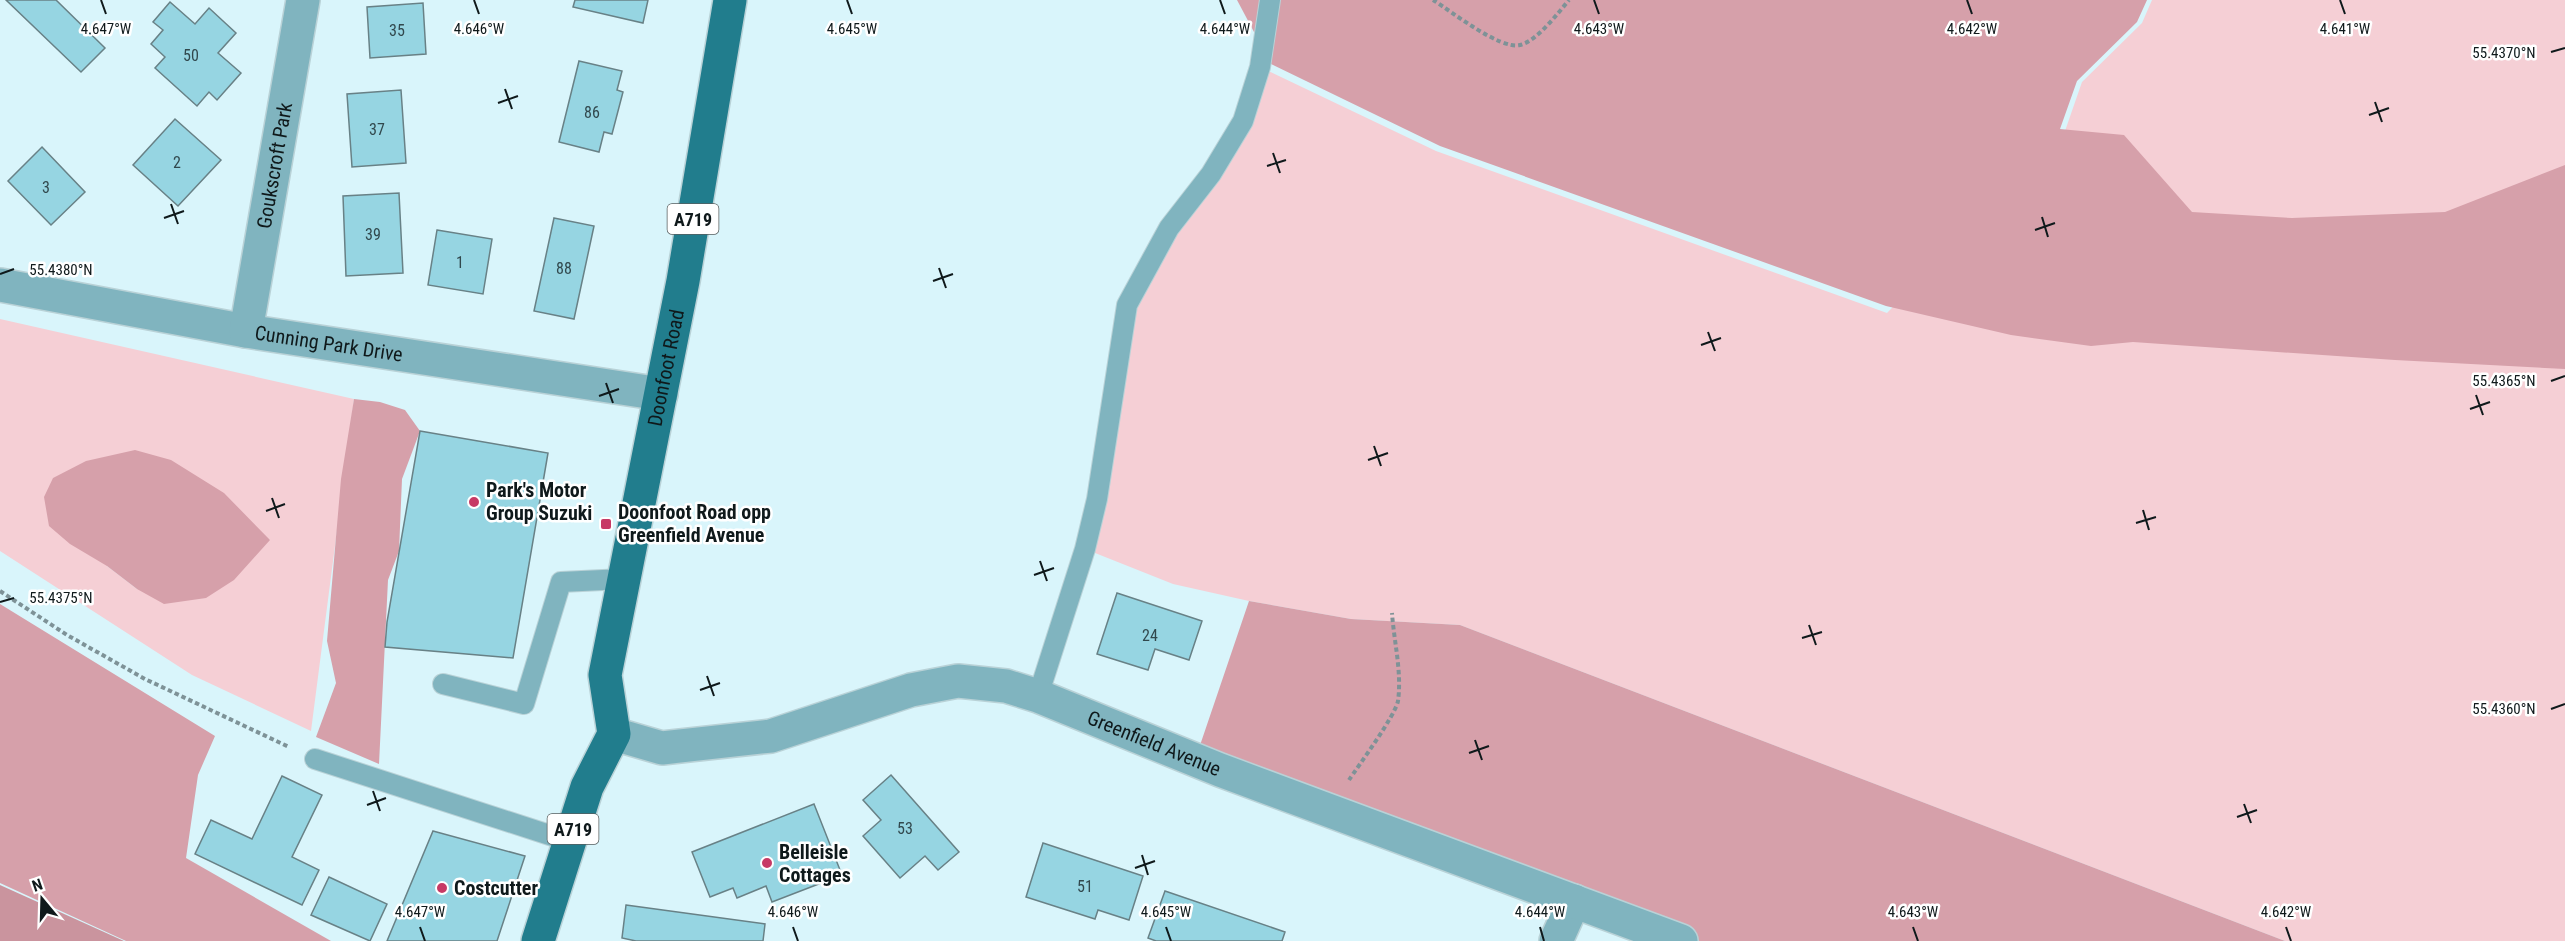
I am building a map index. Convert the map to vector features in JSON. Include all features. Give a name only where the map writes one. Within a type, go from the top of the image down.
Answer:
[{"type":"main road","name":"Doonfoot Road","points":[[614,734],[605,675],[683,280],[730,0]]},
{"type":"main road","name":"A719","points":[[540,935],[587,787],[614,734]]},
{"type":"street","name":"Goukscroft Park","points":[[246,331],[303,0]]},
{"type":"street","name":"Cunning Park Drive","points":[[0,285],[246,331],[661,394]]},
{"type":"street","name":"Greenfield Avenue","points":[[614,734],[662,748],[771,736],[912,690],[958,681],[1006,686],[1038,696],[1220,770],[1682,941]]},
{"type":"street","points":[[1556,941],[1574,901]]},
{"type":"lane","points":[[1038,696],[1085,549],[1097,499],[1127,305],[1168,228],[1211,174],[1243,121],[1260,67],[1270,0]]},
{"type":"lane","points":[[443,684],[524,704],[561,582],[624,579]]},
{"type":"lane","points":[[315,759],[568,841]]},
{"type":"path","points":[[1433,0],[1503,44],[1521,45],[1540,32],[1569,0]]},
{"type":"path","points":[[0,591],[67,635],[145,679],[315,759]]},
{"type":"path","points":[[1323,808],[1326,796],[1341,791],[1367,755],[1398,703],[1397,653],[1392,613]]},
{"type":"shaded area","points":[[1237,0],[2147,0],[2137,22],[2077,81],[2060,129],[2124,135],[2192,212],[2292,218],[2445,212],[2565,165],[2565,369],[2133,342],[2091,346],[2011,335],[1886,306],[1440,146],[1271,64]]},
{"type":"shaded area","points":[[2152,0],[2565,0],[2565,941],[2285,941],[1460,625],[1351,619],[1249,601],[1173,584],[1085,549],[1127,305],[1211,174],[1260,67],[1436,151],[1887,313],[2065,131],[2082,82],[2142,23]]},
{"type":"shaded area","points":[[0,319],[354,399],[311,731],[192,675],[0,551]],"holes":[[[270,539],[137,589],[107,566]]]},
{"type":"shaded area","points":[[354,399],[380,402],[405,410],[420,431],[402,479],[399,551],[388,580],[379,764],[316,737],[336,683],[327,641],[341,479]]},
{"type":"shaded area","points":[[135,450],[171,460],[224,493],[270,540],[234,580],[206,598],[164,604],[137,589],[107,566],[70,544],[49,526],[44,497],[53,478],[86,461]]},
{"type":"shaded area","points":[[1249,601],[1351,619],[1460,625],[2285,941],[1682,941],[1195,760]]},
{"type":"shaded area","points":[[0,604],[215,736],[198,775],[186,858],[331,941],[126,941],[0,883]]},
{"type":"shaded area","points":[[0,885],[124,941],[0,941]]},
{"type":"building","points":[[6,0],[56,0],[105,48],[81,72]]},
{"type":"building","points":[[575,0],[648,0],[643,23],[573,7]]},
{"type":"building","points":[[170,2],[195,24],[209,8],[236,33],[218,53],[241,73],[217,100],[209,92],[197,106],[155,68],[165,57],[151,44],[163,30],[153,22]]},
{"type":"building","points":[[423,3],[426,54],[370,58],[367,7]]},
{"type":"building","points":[[579,61],[622,71],[617,90],[623,92],[612,134],[604,132],[599,152],[559,142]]},
{"type":"building","points":[[401,90],[406,163],[352,167],[347,94]]},
{"type":"building","points":[[175,119],[221,160],[178,206],[133,165]]},
{"type":"building","points":[[42,147],[85,192],[51,225],[8,181]]},
{"type":"building","points":[[399,193],[403,273],[346,276],[343,196]]},
{"type":"building","points":[[554,218],[594,226],[574,319],[534,311]]},
{"type":"building","points":[[437,230],[492,239],[483,294],[428,285]]},
{"type":"building","name":"Park's Motor Group Suzuki","points":[[420,431],[548,453],[513,658],[385,647],[387,622]]},
{"type":"building","points":[[1117,593],[1202,621],[1189,660],[1155,649],[1148,670],[1097,654]]},
{"type":"building","points":[[891,775],[959,852],[938,870],[925,856],[900,878],[863,836],[881,820],[863,800]]},
{"type":"building","points":[[282,776],[322,795],[292,857],[319,870],[302,905],[195,854],[211,820],[252,839]]},
{"type":"building","name":"Belleisle Cottages","points":[[814,804],[842,875],[772,902],[766,886],[737,898],[733,888],[710,897],[692,852]]},
{"type":"building","points":[[433,831],[525,856],[497,941],[387,941]]},
{"type":"building","points":[[1043,843],[1143,876],[1129,920],[1098,910],[1095,919],[1026,897]]},
{"type":"building","points":[[329,877],[387,904],[370,941],[311,915]]},
{"type":"building","points":[[1165,891],[1285,932],[1282,941],[1156,941],[1148,938]]},
{"type":"building","points":[[626,905],[765,924],[763,941],[636,941],[622,938]]},
{"type":"place","name":"Park's Motor Group Suzuki","points":[[474,502]]},
{"type":"place","name":"Doonfoot Road opp Greenfield Avenue","points":[[606,524]]},
{"type":"place","name":"Belleisle Cottages","points":[[767,863]]},
{"type":"place","name":"Costcutter","points":[[442,888]]}]
